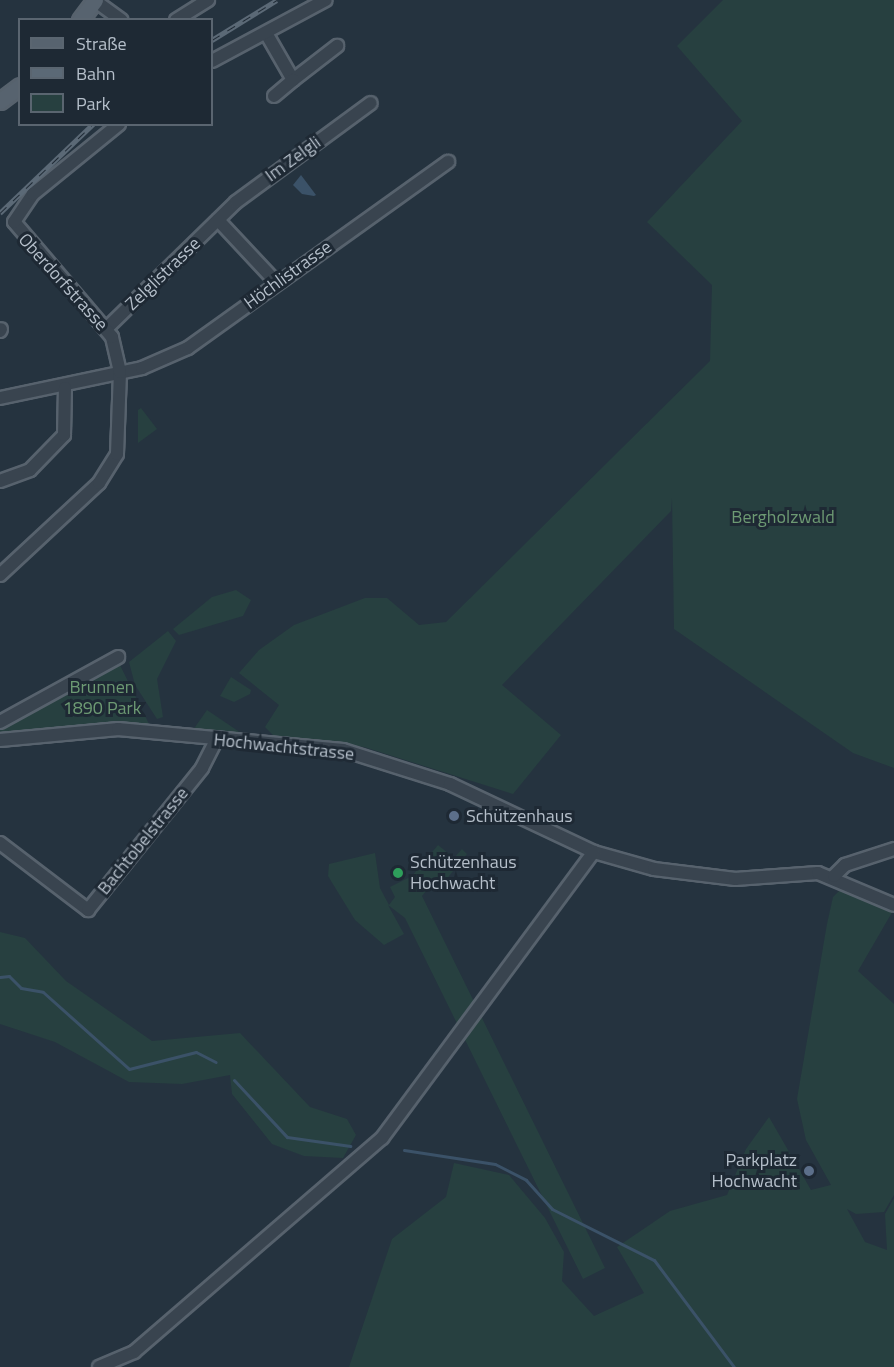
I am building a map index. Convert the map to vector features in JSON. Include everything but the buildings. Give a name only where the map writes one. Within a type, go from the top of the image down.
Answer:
[{"type":"main road","points":[[81,18],[94,0]]},
{"type":"main road","points":[[0,101],[18,88]]},
{"type":"street","points":[[94,0],[119,18]]},
{"type":"street","points":[[179,18],[208,0]]},
{"type":"street","points":[[213,60],[326,0]]},
{"type":"street","points":[[266,33],[293,80]]},
{"type":"street","points":[[274,96],[337,46]]},
{"type":"street","name":"Im Zelgli","points":[[218,220],[371,103]]},
{"type":"street","name":"Oberdorfstrasse","points":[[0,575],[113,465],[120,372],[107,328],[14,222],[33,194],[114,126]]},
{"type":"street","name":"Höchlistrasse","points":[[0,398],[65,388],[188,348],[448,162]]},
{"type":"street","points":[[218,220],[277,283]]},
{"type":"street","name":"Zelglistrasse","points":[[107,328],[218,220]]},
{"type":"street","points":[[0,481],[30,470],[64,435],[65,388]]},
{"type":"street","points":[[0,722],[118,657]]},
{"type":"street","name":"Hochwachtstrasse","points":[[0,740],[118,729],[343,750],[397,764],[594,852],[654,869],[735,879],[834,876]]},
{"type":"street","name":"Bachtobelstrasse","points":[[0,843],[88,910],[202,768],[217,739]]},
{"type":"street","points":[[894,849],[845,865],[834,876],[894,905]]},
{"type":"street","points":[[99,1367],[134,1352],[382,1138],[594,852]]},
{"type":"green space","name":"Bergholzwald","points":[[723,0],[894,0],[894,768],[853,753],[674,629],[672,498],[671,511],[502,685],[561,735],[513,794],[364,747],[276,738],[265,727],[279,705],[239,673],[259,650],[294,625],[365,598],[387,598],[419,625],[446,622],[710,361],[712,285],[647,222],[742,121],[677,46]]},
{"type":"green space","points":[[141,408],[157,429],[138,443],[138,410]]},
{"type":"green space","points":[[236,590],[251,600],[243,616],[179,635],[173,629],[212,597]]},
{"type":"green space","points":[[168,631],[176,641],[157,679],[163,717],[157,719],[135,685],[129,662]]},
{"type":"green space","name":"Brunnen 1890 Park","points":[[118,661],[151,728],[108,724],[0,735],[0,726]]},
{"type":"green space","points":[[231,677],[251,690],[250,694],[234,702],[220,696]]},
{"type":"green space","points":[[207,710],[241,733],[193,730]]},
{"type":"green space","points":[[438,845],[454,858],[462,849],[467,854],[445,881],[438,877],[422,896],[605,1268],[583,1279],[405,918],[388,905],[404,934],[384,945],[355,920],[328,876],[329,864],[375,853],[380,888],[389,905],[395,897],[390,887],[412,876]]},
{"type":"green space","points":[[839,891],[864,892],[894,909],[858,971],[894,1004],[894,1195],[884,1212],[856,1214],[847,1209],[865,1242],[887,1250],[885,1214],[894,1198],[894,1367],[349,1367],[392,1239],[446,1197],[454,1163],[509,1175],[545,1218],[564,1252],[562,1281],[594,1316],[644,1293],[617,1247],[670,1211],[727,1195],[746,1149],[769,1117],[811,1190],[831,1185],[806,1140],[797,1099],[827,924],[833,897]]},
{"type":"green space","points":[[0,932],[25,938],[66,981],[152,1041],[240,1033],[310,1107],[347,1119],[356,1135],[343,1158],[304,1156],[272,1144],[232,1094],[230,1075],[182,1084],[129,1082],[55,1042],[0,1024]]},
{"type":"water","points":[[301,175],[316,195],[302,194],[293,185]]},
{"type":"waterway","points":[[0,977],[9,976],[21,988],[43,992],[129,1069],[196,1052],[216,1062]]},
{"type":"waterway","points":[[234,1080],[287,1137],[350,1146]]},
{"type":"waterway","points":[[404,1150],[495,1164],[526,1180],[552,1209],[654,1260],[734,1367]]},
{"type":"railway","points":[[213,39],[277,0]]},
{"type":"railway","points":[[0,213],[91,126]]},
{"type":"place","name":"Schützenhaus","points":[[454,816]]},
{"type":"place","name":"Schützenhaus Hochwacht","points":[[398,873]]},
{"type":"place","name":"Parkplatz Hochwacht","points":[[809,1171]]}]
